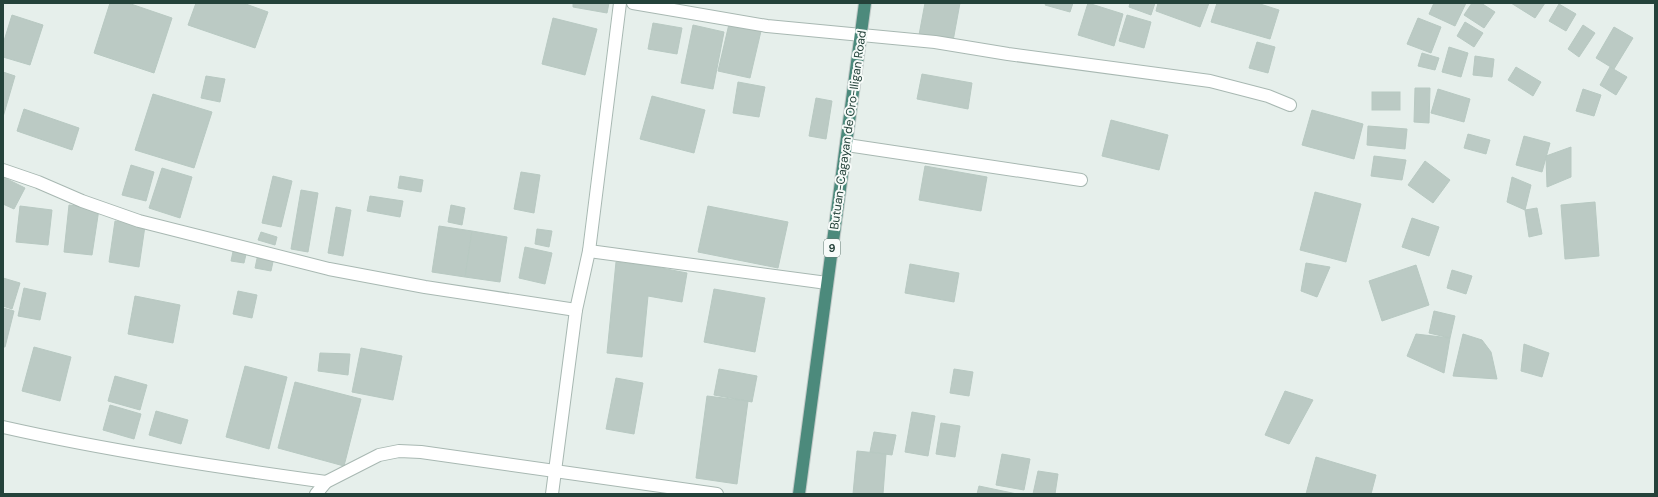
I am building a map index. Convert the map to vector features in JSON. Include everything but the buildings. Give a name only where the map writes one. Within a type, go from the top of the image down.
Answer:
[{"type":"highway","name":"Butuan-Cagayan de Oro-Iligan Road","points":[[799,494],[865,3]]},
{"type":"street","points":[[552,494],[576,310],[589,252],[620,3]]},
{"type":"street","points":[[633,3],[767,26],[935,42],[1008,54],[1210,81],[1268,96],[1290,105]]},
{"type":"street","points":[[847,145],[1081,180]]},
{"type":"street","points":[[3,170],[38,182],[82,201],[139,221],[329,269],[425,287],[576,310]]},
{"type":"street","points":[[589,252],[827,283]]},
{"type":"street","points":[[3,427],[48,437],[206,466],[326,482]]},
{"type":"street","points":[[316,494],[326,482],[380,456],[399,451],[421,452],[717,494]]}]
